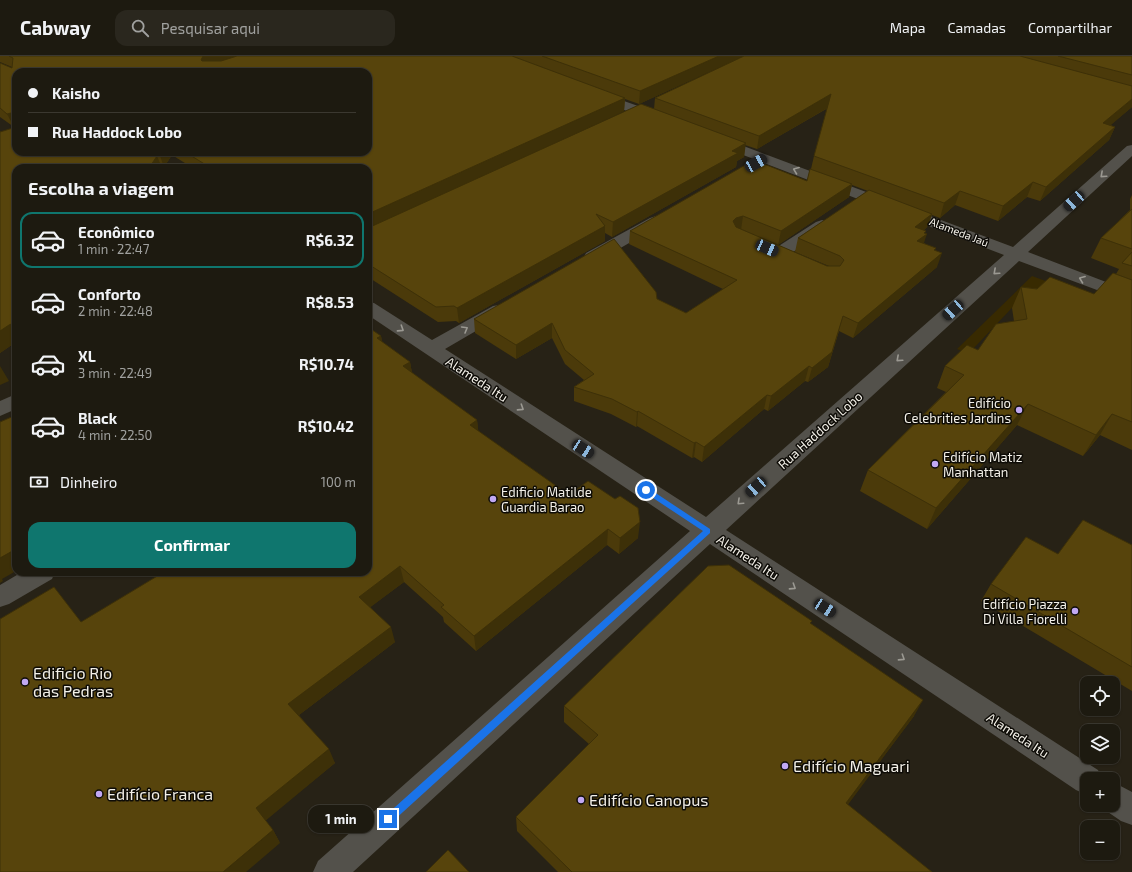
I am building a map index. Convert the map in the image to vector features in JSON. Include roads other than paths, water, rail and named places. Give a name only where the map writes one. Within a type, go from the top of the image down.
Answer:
[{"type":"street","points":[[580,89],[676,125]]},
{"type":"street","points":[[624,119],[658,103]]},
{"type":"street","name":"Alameda Jaú","points":[[705,136],[1132,298]]},
{"type":"street","name":"Rua Haddock Lobo","points":[[329,872],[1132,149]]},
{"type":"street","points":[[750,167],[765,158]]},
{"type":"street","points":[[780,254],[864,196]]},
{"type":"street","points":[[578,265],[667,214]]},
{"type":"street","points":[[431,349],[509,304]]},
{"type":"street","name":"Alameda Itu","points":[[372,310],[1080,775]]},
{"type":"street","points":[[0,409],[12,403]]},
{"type":"street","points":[[0,597],[36,576]]},
{"type":"street","points":[[1120,802],[1132,810]]},
{"type":"place","name":"Edifício Celebrities Jardins","points":[[1019,410]]},
{"type":"place","name":"Edifício Matiz Manhattan","points":[[935,464]]},
{"type":"place","name":"Edificio Matilde Guardia Barao","points":[[493,499]]},
{"type":"place","name":"Edifício Piazza Di Villa Fiorelli","points":[[1075,611]]},
{"type":"place","name":"Edificio Rio das Pedras","points":[[25,682]]},
{"type":"place","name":"Edifício Maguari","points":[[785,766]]},
{"type":"place","name":"Edifício Franca","points":[[99,794]]},
{"type":"place","name":"Edifício Canopus","points":[[581,800]]}]
